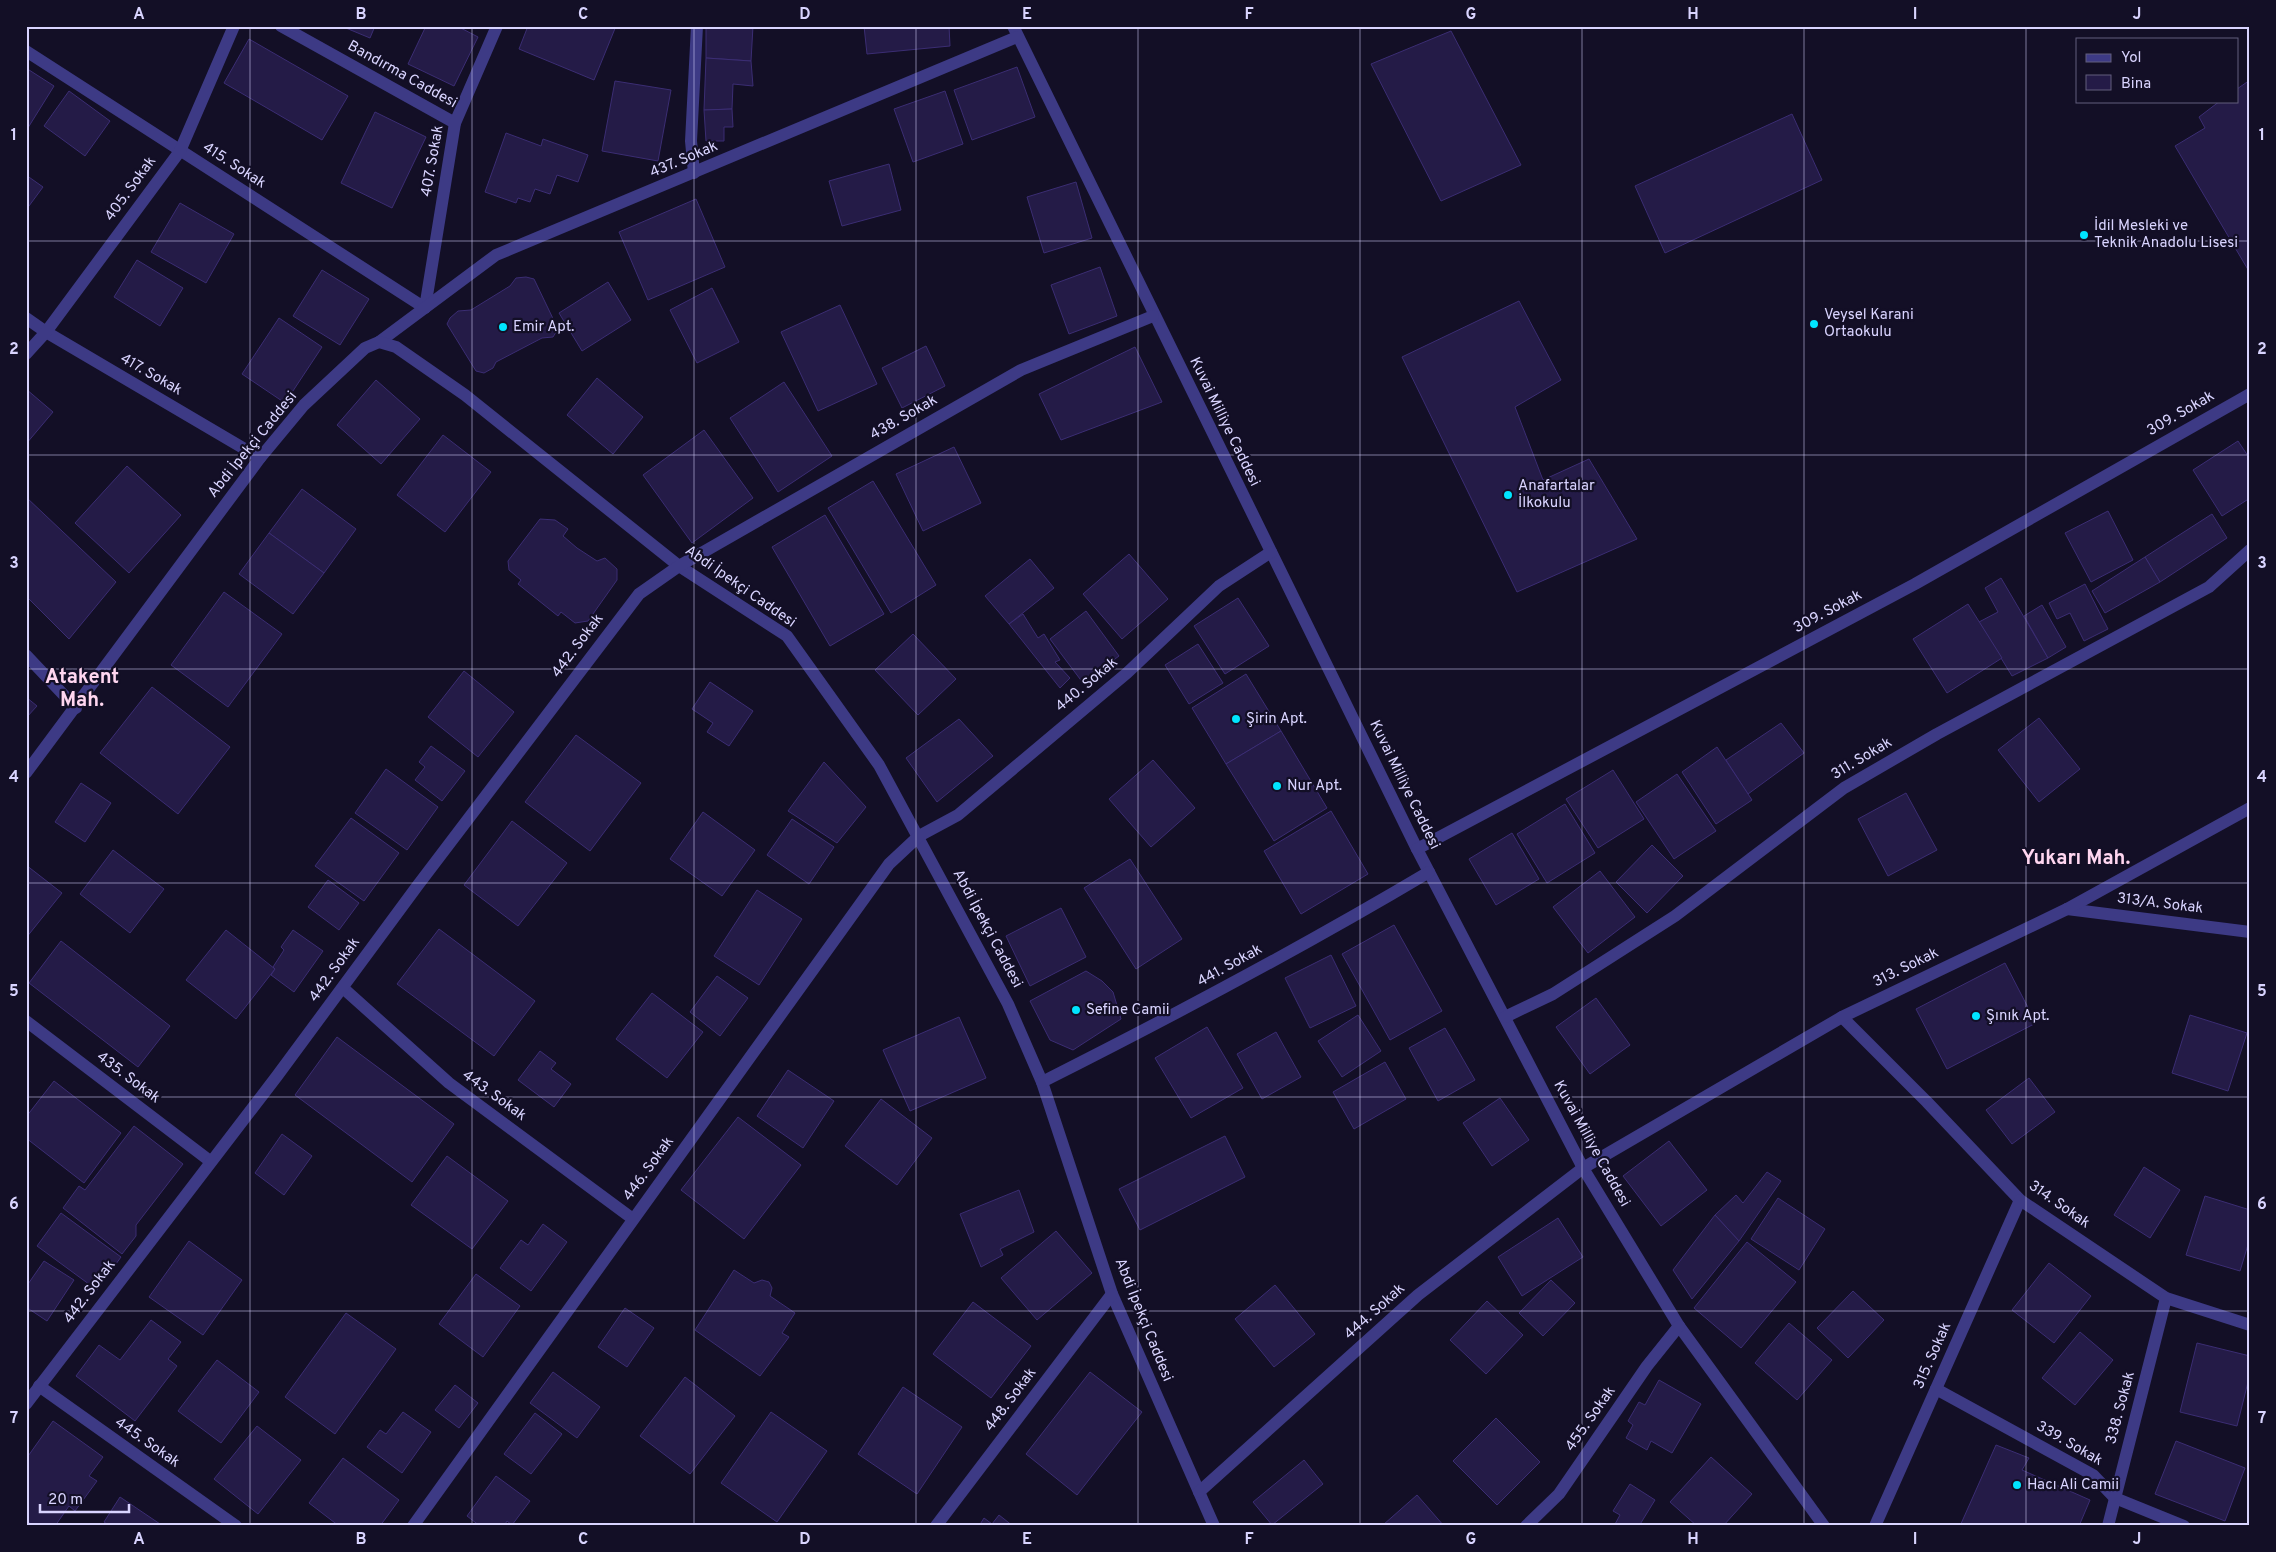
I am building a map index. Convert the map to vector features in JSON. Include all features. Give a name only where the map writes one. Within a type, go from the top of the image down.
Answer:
[{"type":"street","name":"405. Sokak","points":[[26,354],[46,332],[180,151],[234,26]]},
{"type":"street","name":"Bandırma Caddesi","points":[[281,26],[455,122]]},
{"type":"street","name":"407. Sokak","points":[[425,308],[455,122],[497,26]]},
{"type":"street","points":[[694,173],[691,141],[697,26]]},
{"type":"street","name":"437. Sokak","points":[[379,342],[496,255],[694,173],[1015,32]]},
{"type":"street","name":"Kuvai Milliye Caddesi","points":[[1015,32],[1153,316],[1417,849],[1583,1168],[1679,1326],[1824,1526]]},
{"type":"street","name":"415. Sokak","points":[[26,51],[425,308]]},
{"type":"street","name":"438. Sokak","points":[[679,566],[1020,370],[1153,316]]},
{"type":"street","name":"417. Sokak","points":[[26,318],[46,332],[260,458]]},
{"type":"street","name":"Abdi İpekçi Caddesi","points":[[26,773],[260,458],[304,405],[365,348],[379,342],[396,347],[465,395],[679,566],[787,636],[879,765],[1008,1004],[1042,1082],[1112,1294],[1200,1492],[1212,1524]]},
{"type":"street","name":"309. Sokak","points":[[1417,849],[1915,584],[2250,394]]},
{"type":"street","name":"311. Sokak","points":[[1505,1018],[1553,994],[1675,916],[1844,788],[1937,734],[2209,586],[2250,550]]},
{"type":"street","name":"440. Sokak","points":[[919,836],[958,815],[1127,674],[1219,586],[1270,552]]},
{"type":"street","name":"442. Sokak","points":[[26,1404],[343,988],[430,869],[639,594],[679,566]]},
{"type":"street","points":[[26,655],[76,708]]},
{"type":"street","name":"313. Sokak","points":[[1583,1168],[1842,1017],[2067,909],[2250,808]]},
{"type":"street","name":"446. Sokak","points":[[413,1526],[889,864],[919,836]]},
{"type":"street","name":"441. Sokak","points":[[1042,1082],[1151,1027],[1369,908],[1430,872]]},
{"type":"street","name":"313/A. Sokak","points":[[2067,909],[2250,932]]},
{"type":"street","name":"443. Sokak","points":[[343,988],[449,1083],[633,1219]]},
{"type":"street","name":"314. Sokak","points":[[1842,1017],[1927,1102],[2020,1200],[2166,1298],[2250,1326]]},
{"type":"street","name":"435. Sokak","points":[[26,1021],[210,1161]]},
{"type":"street","name":"444. Sokak","points":[[1200,1492],[1418,1295],[1583,1168]]},
{"type":"street","name":"315. Sokak","points":[[1875,1526],[2020,1200]]},
{"type":"street","name":"448. Sokak","points":[[936,1526],[1112,1294]]},
{"type":"street","name":"338. Sokak","points":[[2108,1526],[2166,1298]]},
{"type":"street","name":"455. Sokak","points":[[1526,1526],[1559,1494],[1647,1366],[1679,1326]]},
{"type":"street","name":"445. Sokak","points":[[39,1386],[236,1526]]},
{"type":"street","name":"339. Sokak","points":[[1936,1389],[2093,1475],[2115,1498],[2184,1526]]},
{"type":"building","points":[[341,26],[375,26],[370,38]]},
{"type":"building","points":[[426,26],[457,26],[478,37],[454,86],[408,64]]},
{"type":"building","points":[[528,26],[616,26],[594,80],[519,49]]},
{"type":"building","points":[[706,26],[753,26],[751,61],[706,58]]},
{"type":"building","points":[[864,26],[949,26],[950,46],[867,54]]},
{"type":"building","points":[[1451,31],[1521,165],[1441,201],[1371,64]]},
{"type":"building","points":[[249,39],[348,96],[322,140],[224,83]]},
{"type":"building","points":[[706,58],[751,61],[753,86],[733,84],[732,109],[704,110]]},
{"type":"building","points":[[1017,67],[1035,117],[972,140],[954,90]]},
{"type":"building","points":[[26,68],[54,86],[26,131]]},
{"type":"building","points":[[2250,80],[2250,273],[2175,146],[2205,128],[2199,117],[2219,102],[2238,102],[2238,88]]},
{"type":"building","points":[[615,81],[671,90],[658,161],[602,151]]},
{"type":"building","points":[[69,91],[110,121],[85,156],[44,126]]},
{"type":"building","points":[[945,91],[963,144],[913,162],[894,109]]},
{"type":"building","points":[[732,109],[733,127],[724,127],[724,141],[706,141],[704,110]]},
{"type":"building","points":[[375,112],[426,137],[392,208],[341,183]]},
{"type":"building","points":[[1792,114],[1822,180],[1665,253],[1635,186]]},
{"type":"building","points":[[506,133],[541,146],[543,139],[588,155],[578,182],[557,175],[550,194],[535,189],[530,202],[518,198],[516,203],[485,192]]},
{"type":"building","points":[[889,164],[901,210],[842,226],[829,181]]},
{"type":"building","points":[[26,175],[43,187],[26,210]]},
{"type":"building","points":[[1076,182],[1092,238],[1044,253],[1027,197]]},
{"type":"building","points":[[696,199],[725,267],[648,300],[619,232]]},
{"type":"building","points":[[180,203],[234,234],[206,283],[151,252]]},
{"type":"building","points":[[137,260],[183,288],[160,326],[114,297]]},
{"type":"building","points":[[1100,267],[1117,316],[1069,334],[1051,285]]},
{"type":"building","points":[[322,270],[369,299],[340,345],[293,316]]},
{"type":"building","name":"Emir Apt.","points":[[526,277],[534,279],[558,329],[553,337],[542,338],[496,362],[493,368],[484,373],[476,371],[447,324],[450,318],[458,311],[471,310],[510,286],[516,278]]},
{"type":"building","points":[[608,282],[631,320],[582,351],[559,313]]},
{"type":"building","points":[[712,288],[739,342],[697,363],[670,310]]},
{"type":"building","points":[[1519,301],[1561,380],[1515,407],[1543,480],[1589,459],[1637,539],[1517,592],[1402,357]]},
{"type":"building","points":[[840,305],[877,384],[818,411],[781,332]]},
{"type":"building","points":[[279,318],[322,347],[285,403],[242,374]]},
{"type":"building","points":[[926,346],[945,386],[902,408],[882,368]]},
{"type":"building","points":[[1135,347],[1162,402],[1061,440],[1039,394]]},
{"type":"building","points":[[597,378],[643,417],[613,454],[567,415]]},
{"type":"building","points":[[376,380],[420,419],[381,464],[337,425]]},
{"type":"building","points":[[784,382],[832,456],[778,492],[730,418]]},
{"type":"building","points":[[26,389],[53,412],[26,444]]},
{"type":"building","points":[[704,430],[753,498],[692,543],[643,475]]},
{"type":"building","points":[[443,435],[491,472],[445,532],[397,495]]},
{"type":"building","points":[[2238,441],[2250,459],[2250,498],[2222,516],[2193,470]]},
{"type":"building","points":[[954,447],[981,503],[923,531],[896,474]]},
{"type":"building","points":[[127,466],[181,515],[129,573],[75,523]]},
{"type":"building","points":[[873,481],[936,585],[891,613],[828,508]]},
{"type":"building","points":[[302,489],[356,529],[324,573],[269,533]]},
{"type":"building","points":[[26,497],[116,582],[69,639],[26,596]]},
{"type":"building","points":[[2108,511],[2133,560],[2091,582],[2065,533]]},
{"type":"building","points":[[2212,514],[2227,538],[2160,582],[2145,557]]},
{"type":"building","points":[[825,515],[884,614],[830,646],[772,547]]},
{"type":"building","points":[[540,519],[555,520],[568,529],[563,536],[577,548],[597,561],[605,558],[617,569],[617,580],[588,621],[575,623],[561,612],[558,616],[518,584],[521,580],[509,570],[508,561]]},
{"type":"building","points":[[269,533],[324,573],[293,614],[239,574]]},
{"type":"building","points":[[1129,554],[1168,599],[1122,639],[1083,594]]},
{"type":"building","points":[[2145,557],[2160,582],[2105,613],[2092,591]]},
{"type":"building","points":[[1030,559],[1054,588],[1009,624],[985,596]]},
{"type":"building","points":[[2001,578],[2048,658],[2012,676],[1979,622],[1998,612],[1985,588]]},
{"type":"building","points":[[2085,584],[2108,629],[2084,641],[2070,613],[2057,619],[2049,603]]},
{"type":"building","points":[[224,592],[282,634],[228,707],[171,665]]},
{"type":"building","points":[[1238,598],[1269,646],[1225,674],[1194,626]]},
{"type":"building","points":[[1968,604],[2002,658],[1947,693],[1913,639]]},
{"type":"building","points":[[2042,605],[2066,647],[2048,658],[2024,616]]},
{"type":"building","points":[[1086,611],[1119,656],[1083,683],[1050,639]]},
{"type":"building","points":[[1023,614],[1038,638],[1044,634],[1060,660],[1055,662],[1070,678],[1060,688],[1009,624]]},
{"type":"building","points":[[913,634],[956,679],[918,715],[875,670]]},
{"type":"building","points":[[1198,644],[1223,683],[1189,704],[1165,665]]},
{"type":"building","points":[[464,671],[514,712],[478,757],[428,717]]},
{"type":"building","name":"Şirin Apt.","points":[[1246,674],[1281,731],[1226,764],[1192,708]]},
{"type":"building","points":[[710,682],[753,711],[729,746],[707,732],[713,723],[692,709]]},
{"type":"building","points":[[152,687],[230,747],[178,814],[100,753]]},
{"type":"building","points":[[26,697],[37,706],[26,718]]},
{"type":"building","points":[[2039,718],[2080,769],[2039,802],[1998,750]]},
{"type":"building","points":[[959,719],[993,756],[937,802],[906,758]]},
{"type":"building","points":[[1781,723],[1804,753],[1748,794],[1726,760]]},
{"type":"building","name":"Nur Apt.","points":[[1281,731],[1327,808],[1274,841],[1226,764]]},
{"type":"building","points":[[576,735],[641,783],[590,851],[525,802]]},
{"type":"building","points":[[431,746],[465,771],[442,801],[415,780],[425,767],[419,762]]},
{"type":"building","points":[[1717,747],[1752,800],[1716,824],[1682,772]]},
{"type":"building","points":[[1153,760],[1195,808],[1151,847],[1109,799]]},
{"type":"building","points":[[824,762],[866,807],[837,843],[788,811]]},
{"type":"building","points":[[386,769],[438,807],[407,850],[355,813]]},
{"type":"building","points":[[1613,770],[1644,819],[1598,848],[1566,799]]},
{"type":"building","points":[[1677,774],[1716,831],[1674,859],[1636,802]]},
{"type":"building","points":[[81,783],[111,803],[85,842],[55,822]]},
{"type":"building","points":[[1906,793],[1937,850],[1888,876],[1858,819]]},
{"type":"building","points":[[1565,804],[1595,853],[1547,883],[1517,834]]},
{"type":"building","points":[[1331,811],[1368,874],[1301,914],[1264,851]]},
{"type":"building","points":[[703,812],[755,850],[722,896],[670,859]]},
{"type":"building","points":[[351,818],[399,853],[364,901],[315,866]]},
{"type":"building","points":[[792,819],[834,847],[809,884],[767,855]]},
{"type":"building","points":[[512,821],[567,863],[518,926],[464,885]]},
{"type":"building","points":[[1512,833],[1539,879],[1496,905],[1469,859]]},
{"type":"building","points":[[1652,845],[1683,876],[1647,913],[1616,882]]},
{"type":"building","points":[[113,850],[164,889],[130,933],[80,894]]},
{"type":"building","points":[[1130,859],[1182,939],[1136,969],[1084,888]]},
{"type":"building","points":[[26,865],[62,893],[26,938]]},
{"type":"building","points":[[1600,871],[1635,917],[1588,953],[1553,907]]},
{"type":"building","points":[[328,880],[359,903],[339,930],[308,907]]},
{"type":"building","points":[[757,890],[802,919],[759,985],[714,956]]},
{"type":"building","points":[[1061,908],[1086,957],[1030,986],[1006,936]]},
{"type":"building","points":[[1394,925],[1442,1011],[1390,1040],[1342,954]]},
{"type":"building","points":[[439,929],[535,1001],[494,1056],[397,984]]},
{"type":"building","points":[[226,930],[275,969],[236,1019],[186,980]]},
{"type":"building","points":[[293,930],[323,951],[294,992],[271,975],[275,969],[273,967],[284,950],[281,947]]},
{"type":"building","points":[[61,941],[170,1026],[138,1067],[29,983]]},
{"type":"building","points":[[1331,955],[1356,1006],[1310,1028],[1285,978]]},
{"type":"building","name":"Şınık Apt.","points":[[2005,963],[2036,1023],[1947,1069],[1916,1009]]},
{"type":"building","name":"Sefine Camii","points":[[1086,971],[1102,981],[1113,992],[1121,1019],[1073,1050],[1050,1040],[1030,1001]]},
{"type":"building","points":[[717,976],[748,998],[720,1036],[690,1012]]},
{"type":"building","points":[[652,993],[703,1032],[667,1078],[616,1039]]},
{"type":"building","points":[[1596,998],[1630,1045],[1590,1074],[1556,1027]]},
{"type":"building","points":[[1358,1015],[1381,1051],[1342,1077],[1318,1041]]},
{"type":"building","points":[[2190,1015],[2247,1033],[2228,1091],[2172,1073]]},
{"type":"building","points":[[959,1017],[986,1078],[910,1111],[883,1050]]},
{"type":"building","points":[[1207,1027],[1243,1088],[1191,1118],[1155,1058]]},
{"type":"building","points":[[1445,1028],[1475,1080],[1438,1101],[1409,1048]]},
{"type":"building","points":[[1276,1032],[1301,1077],[1262,1099],[1237,1054]]},
{"type":"building","points":[[337,1037],[454,1124],[412,1182],[295,1095]]},
{"type":"building","points":[[540,1051],[556,1063],[551,1069],[571,1084],[554,1107],[518,1080]]},
{"type":"building","points":[[1385,1062],[1406,1099],[1354,1129],[1333,1092]]},
{"type":"building","points":[[788,1070],[834,1101],[803,1148],[757,1116]]},
{"type":"building","points":[[2029,1078],[2055,1112],[2012,1144],[1986,1110]]},
{"type":"building","points":[[54,1081],[121,1133],[84,1183],[26,1138],[26,1117]]},
{"type":"building","points":[[1500,1098],[1529,1140],[1492,1166],[1463,1123]]},
{"type":"building","points":[[881,1099],[932,1138],[897,1185],[845,1146]]},
{"type":"building","points":[[738,1117],[801,1165],[744,1239],[681,1190]]},
{"type":"building","points":[[134,1126],[183,1164],[136,1225],[136,1236],[122,1254],[63,1208],[79,1186],[85,1190]]},
{"type":"building","points":[[282,1134],[312,1156],[284,1195],[255,1173]]},
{"type":"building","points":[[1225,1136],[1245,1177],[1140,1230],[1119,1189]]},
{"type":"building","points":[[1669,1141],[1707,1190],[1661,1226],[1623,1176]]},
{"type":"building","points":[[447,1156],[508,1201],[472,1249],[411,1205]]},
{"type":"building","points":[[2144,1167],[2180,1190],[2150,1238],[2114,1215]]},
{"type":"building","points":[[1767,1172],[1781,1181],[1739,1241],[1715,1215],[1736,1195],[1743,1203]]},
{"type":"building","points":[[1019,1190],[1034,1232],[1000,1249],[1003,1255],[981,1267],[960,1214]]},
{"type":"building","points":[[2205,1196],[2250,1210],[2250,1238],[2240,1271],[2186,1255]]},
{"type":"building","points":[[1778,1198],[1825,1229],[1799,1270],[1751,1239]]},
{"type":"building","points":[[61,1213],[121,1257],[97,1290],[37,1246]]},
{"type":"building","points":[[1715,1215],[1739,1241],[1692,1299],[1673,1270]]},
{"type":"building","points":[[1558,1218],[1583,1257],[1522,1296],[1498,1257]]},
{"type":"building","points":[[543,1224],[567,1242],[531,1291],[500,1268],[521,1240],[528,1245]]},
{"type":"building","points":[[1056,1231],[1092,1273],[1037,1320],[1001,1278]]},
{"type":"building","points":[[189,1241],[242,1280],[203,1335],[149,1297]]},
{"type":"building","points":[[1747,1242],[1796,1282],[1741,1348],[1694,1308]]},
{"type":"building","points":[[44,1261],[74,1280],[47,1321],[26,1307],[26,1287]]},
{"type":"building","points":[[2049,1263],[2091,1296],[2054,1343],[2012,1310]]},
{"type":"building","points":[[734,1270],[754,1283],[762,1280],[769,1282],[772,1288],[770,1296],[795,1313],[782,1333],[789,1337],[760,1376],[695,1330]]},
{"type":"building","points":[[476,1274],[520,1306],[483,1357],[439,1324]]},
{"type":"building","points":[[1551,1280],[1575,1303],[1543,1336],[1519,1313]]},
{"type":"building","points":[[1275,1285],[1315,1334],[1274,1367],[1235,1319]]},
{"type":"building","points":[[1853,1291],[1884,1320],[1848,1358],[1817,1328]]},
{"type":"building","points":[[1487,1301],[1523,1335],[1486,1374],[1450,1340]]},
{"type":"building","points":[[973,1302],[1031,1346],[991,1398],[933,1354]]},
{"type":"building","points":[[625,1308],[654,1328],[627,1367],[598,1347]]},
{"type":"building","points":[[346,1313],[396,1349],[335,1434],[285,1397]]},
{"type":"building","points":[[151,1320],[181,1342],[168,1359],[177,1366],[135,1421],[76,1376],[99,1345],[120,1360]]},
{"type":"building","points":[[1789,1323],[1832,1360],[1797,1400],[1755,1363]]},
{"type":"building","points":[[2080,1332],[2113,1360],[2075,1405],[2042,1378]]},
{"type":"building","points":[[2197,1343],[2250,1356],[2250,1374],[2237,1426],[2180,1412]]},
{"type":"building","points":[[217,1360],[259,1392],[221,1443],[178,1411]]},
{"type":"building","points":[[553,1372],[600,1407],[577,1438],[530,1403]]},
{"type":"building","points":[[1090,1372],[1142,1412],[1077,1495],[1026,1454]]},
{"type":"building","points":[[685,1377],[735,1416],[690,1474],[640,1436]]},
{"type":"building","points":[[1659,1380],[1701,1404],[1672,1453],[1651,1441],[1647,1450],[1626,1438],[1633,1425],[1628,1421],[1639,1402],[1645,1405]]},
{"type":"building","points":[[455,1385],[478,1403],[459,1428],[435,1410]]},
{"type":"building","points":[[903,1387],[962,1427],[917,1494],[858,1454]]},
{"type":"building","points":[[403,1412],[431,1432],[402,1473],[367,1447],[380,1430],[386,1434]]},
{"type":"building","points":[[771,1412],[827,1451],[777,1522],[721,1483]]},
{"type":"building","points":[[535,1413],[562,1434],[531,1474],[504,1454]]},
{"type":"building","points":[[1496,1418],[1540,1462],[1497,1505],[1453,1461]]},
{"type":"building","points":[[53,1421],[103,1457],[89,1476],[97,1481],[75,1511],[69,1506],[55,1526],[34,1526],[26,1520],[26,1459]]},
{"type":"building","points":[[257,1426],[301,1460],[258,1514],[214,1479]]},
{"type":"building","points":[[2176,1441],[2245,1468],[2225,1521],[2155,1494]]},
{"type":"building","name":"Hacı Ali Camii","points":[[1996,1445],[2029,1458],[2022,1470],[2090,1500],[2079,1526],[1960,1526]]},
{"type":"building","points":[[1711,1457],[1752,1494],[1723,1526],[1697,1526],[1670,1502]]},
{"type":"building","points":[[343,1458],[399,1500],[380,1526],[339,1526],[309,1503]]},
{"type":"building","points":[[1304,1460],[1323,1484],[1272,1525],[1253,1502]]},
{"type":"building","points":[[496,1476],[530,1501],[512,1525],[507,1521],[504,1526],[480,1526],[467,1516]]},
{"type":"building","points":[[1630,1484],[1655,1500],[1639,1526],[1614,1526],[1620,1515],[1613,1511]]},
{"type":"building","points":[[1417,1495],[1444,1526],[1383,1525]]},
{"type":"building","points":[[120,1497],[163,1526],[110,1526],[104,1522]]},
{"type":"building","points":[[999,1515],[1013,1526],[979,1526],[984,1518],[992,1524]]},
{"type":"place","name":"İdil Mesleki ve Teknik Anadolu Lisesi","points":[[2084,235]]},
{"type":"place","name":"Veysel Karani Ortaokulu","points":[[1814,324]]},
{"type":"place","name":"Emir Apt.","points":[[503,327]]},
{"type":"place","name":"Anafartalar İlkokulu","points":[[1508,495]]},
{"type":"place","name":"Şirin Apt.","points":[[1236,719]]},
{"type":"place","name":"Nur Apt.","points":[[1277,786]]},
{"type":"place","name":"Sefine Camii","points":[[1076,1010]]},
{"type":"place","name":"Şınık Apt.","points":[[1976,1016]]},
{"type":"place","name":"Hacı Ali Camii","points":[[2017,1485]]},
{"type":"district","name":"Atakent Mah.","points":[[82,690]]},
{"type":"district","name":"Yukarı Mah.","points":[[2076,859]]}]
